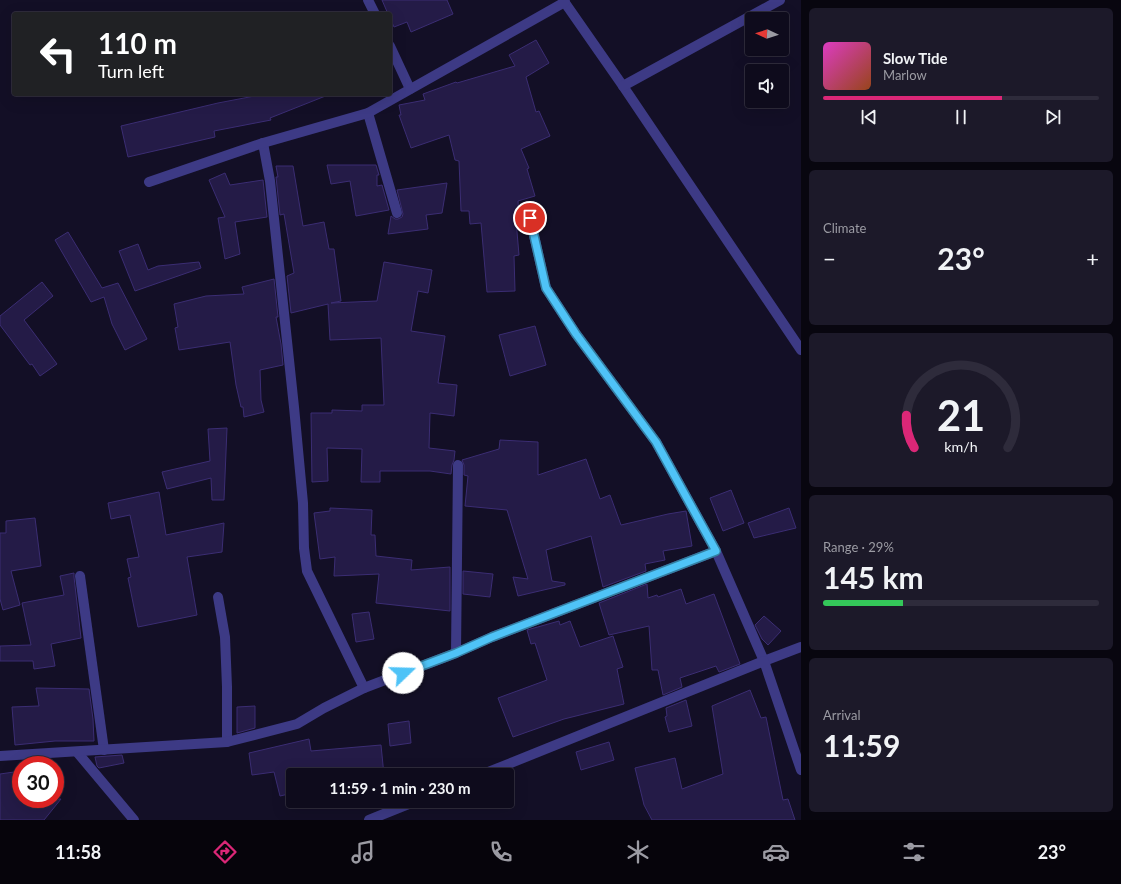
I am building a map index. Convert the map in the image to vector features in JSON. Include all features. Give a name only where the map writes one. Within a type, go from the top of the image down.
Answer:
[{"type":"street","points":[[368,0],[374,12]]},
{"type":"street","points":[[149,182],[263,143],[368,113],[564,1],[801,350]]},
{"type":"street","points":[[623,86],[776,1]]},
{"type":"street","points":[[392,50],[410,89]]},
{"type":"street","points":[[368,113],[397,214]]},
{"type":"street","points":[[263,143],[270,181],[294,407],[303,503],[304,548],[307,571],[364,688]]},
{"type":"street","points":[[530,218],[546,288],[576,334],[656,442],[716,551],[764,662],[801,770]]},
{"type":"street","points":[[456,653],[458,464]]},
{"type":"street","points":[[0,756],[227,742],[297,724],[324,708],[364,688],[716,551]]},
{"type":"street","points":[[80,576],[104,750]]},
{"type":"street","points":[[218,597],[225,637],[227,742]]},
{"type":"street","points":[[499,768],[801,647]]},
{"type":"street","points":[[77,752],[134,820]]},
{"type":"street","points":[[369,820],[399,808]]},
{"type":"building","points":[[382,0],[447,0],[453,14],[411,32],[407,22],[394,27],[392,22],[392,12],[387,12]]},
{"type":"building","points":[[536,40],[549,63],[526,77],[536,112],[539,111],[550,136],[521,149],[529,168],[527,169],[535,196],[518,201],[519,220],[516,220],[519,255],[514,256],[515,291],[487,292],[481,223],[470,224],[469,211],[461,211],[459,161],[455,160],[449,135],[411,148],[399,115],[401,115],[399,105],[425,100],[423,94],[456,82],[457,83],[515,66],[509,55]]},
{"type":"building","points":[[255,96],[325,96],[270,118],[271,120],[214,131],[215,137],[128,157],[121,126]]},
{"type":"building","points":[[327,165],[376,165],[379,175],[377,175],[377,186],[382,185],[389,210],[356,216],[350,181],[331,184]]},
{"type":"building","points":[[276,166],[293,166],[303,226],[324,222],[329,249],[334,249],[341,301],[331,303],[377,301],[384,262],[432,270],[428,293],[418,291],[411,331],[445,336],[438,383],[457,385],[454,416],[430,413],[429,448],[455,451],[451,474],[430,471],[380,471],[380,482],[361,482],[362,449],[327,448],[328,481],[312,482],[311,413],[332,413],[332,410],[362,411],[362,405],[384,405],[381,338],[330,340],[328,304],[291,313],[287,276],[294,273],[284,214],[280,215]]},
{"type":"building","points":[[225,173],[230,185],[263,180],[267,217],[235,222],[240,254],[225,259],[218,218],[225,217],[209,180]]},
{"type":"building","points":[[447,183],[442,213],[426,215],[428,229],[388,234],[391,216],[398,219],[402,217],[403,214],[397,190]]},
{"type":"building","points":[[68,232],[102,288],[118,283],[147,339],[125,350],[112,324],[104,297],[91,302],[55,240]]},
{"type":"building","points":[[138,244],[148,270],[158,266],[199,262],[201,268],[135,291],[119,251]]},
{"type":"building","points":[[274,279],[278,317],[276,317],[283,365],[260,370],[261,400],[264,412],[244,417],[243,407],[241,407],[236,385],[230,342],[179,350],[175,328],[178,327],[174,304],[206,296],[244,294],[242,287]]},
{"type":"building","points":[[42,282],[53,296],[24,320],[57,364],[40,376],[0,325],[0,316]]},
{"type":"building","points":[[535,326],[546,365],[510,376],[499,335]]},
{"type":"building","points":[[227,428],[224,500],[212,500],[211,478],[167,489],[162,472],[210,461],[208,429]]},
{"type":"building","points":[[500,440],[538,442],[538,475],[586,459],[600,499],[610,495],[621,525],[686,511],[692,546],[663,551],[665,560],[645,564],[646,571],[603,587],[591,536],[546,550],[552,581],[565,583],[565,585],[518,596],[513,577],[528,579],[507,510],[465,506],[468,476],[464,475],[464,465],[462,460],[499,449]]},
{"type":"building","points":[[731,490],[744,523],[723,531],[710,498]]},
{"type":"building","points":[[159,492],[166,535],[224,523],[222,552],[187,557],[197,615],[138,627],[128,578],[131,577],[127,559],[139,557],[130,515],[111,519],[108,503]]},
{"type":"building","points":[[330,508],[372,510],[371,535],[375,535],[376,556],[412,560],[411,570],[450,567],[450,611],[376,603],[379,574],[334,576],[335,557],[320,559],[314,513],[330,511]]},
{"type":"building","points":[[789,508],[796,528],[754,538],[748,523]]},
{"type":"building","points":[[35,518],[41,566],[11,571],[20,605],[3,610],[0,599],[0,533],[6,533],[6,521]]},
{"type":"building","points":[[463,571],[493,574],[490,597],[463,594]]},
{"type":"building","points":[[74,573],[81,638],[51,644],[55,666],[34,669],[33,661],[0,661],[0,646],[31,645],[22,603],[64,595],[60,576]]},
{"type":"building","points":[[647,584],[648,598],[657,595],[658,597],[681,589],[686,604],[714,594],[740,664],[719,672],[716,666],[680,678],[682,687],[663,695],[658,670],[652,670],[649,626],[609,635],[599,603]]},
{"type":"building","points":[[369,612],[374,639],[356,642],[352,614]]},
{"type":"building","points":[[764,616],[781,631],[768,645],[762,639],[755,625]]},
{"type":"building","points":[[559,621],[560,625],[570,621],[580,647],[613,636],[623,667],[617,669],[624,704],[564,719],[513,737],[498,698],[547,680],[535,643],[531,644],[527,630]]},
{"type":"building","points":[[36,688],[89,689],[94,741],[55,741],[15,745],[12,707],[39,706]]},
{"type":"building","points":[[750,690],[761,718],[766,717],[783,800],[788,799],[795,820],[652,820],[644,805],[635,768],[675,758],[682,789],[723,774],[712,706]]},
{"type":"building","points":[[686,700],[692,726],[669,732],[665,717],[667,716],[666,708]]},
{"type":"building","points":[[255,706],[255,728],[237,733],[237,707]]},
{"type":"building","points":[[409,721],[411,743],[390,746],[388,724]]},
{"type":"building","points":[[309,739],[311,751],[381,745],[383,768],[286,768],[286,795],[280,796],[274,772],[252,775],[249,753]]},
{"type":"building","points":[[609,742],[614,760],[581,770],[576,752]]},
{"type":"building","points":[[122,755],[124,763],[99,768],[97,766],[95,757]]},
{"type":"building","points":[[12,772],[12,808],[54,808],[44,820],[0,820],[0,774]]},
{"type":"route","points":[[403,673],[456,653],[492,637],[716,551],[656,442],[576,334],[546,288],[530,218]]}]
